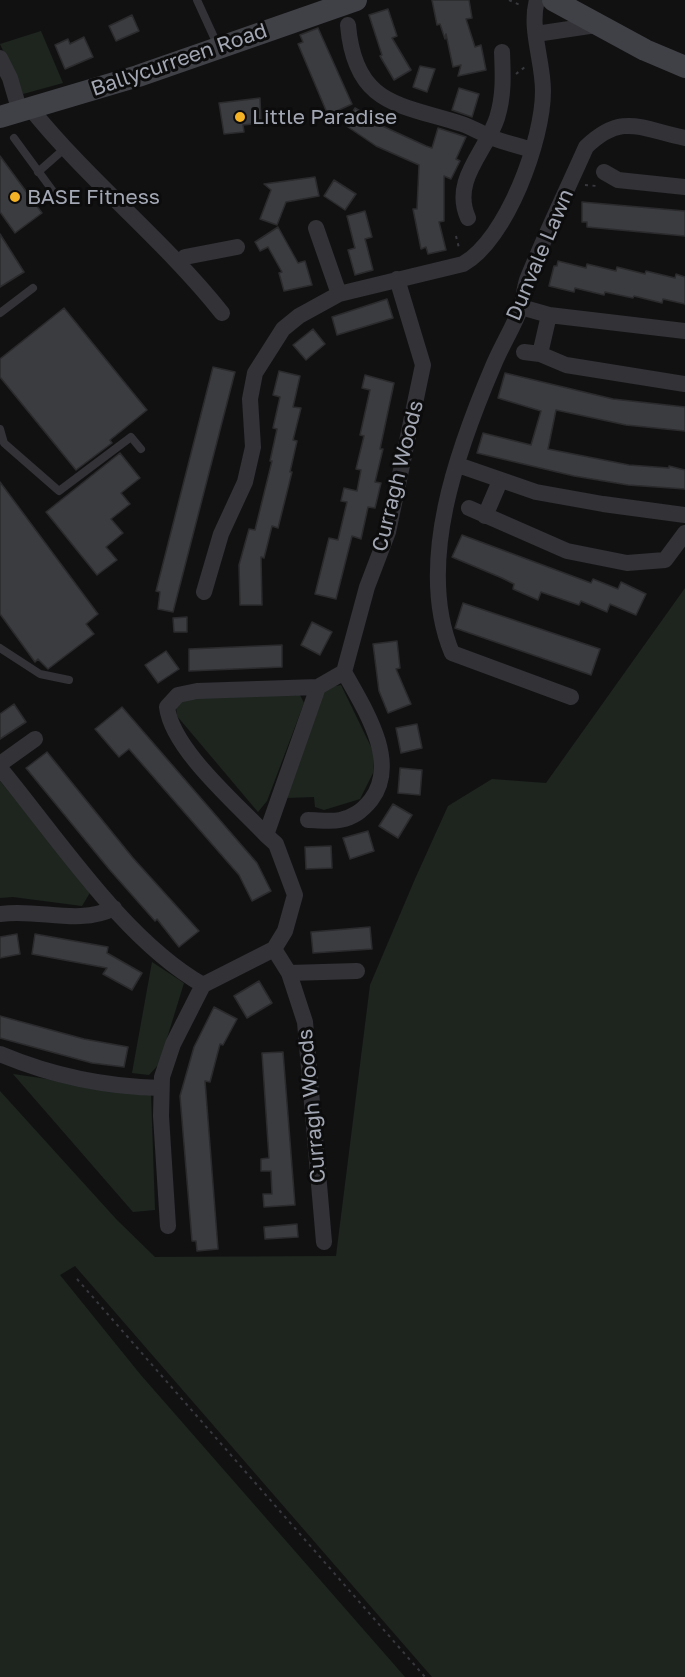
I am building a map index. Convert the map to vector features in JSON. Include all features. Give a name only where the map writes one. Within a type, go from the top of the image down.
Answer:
[{"type":"main road","name":"Ballycurreen Road","points":[[17,112],[220,48],[356,0]]},
{"type":"main road","points":[[553,0],[645,50],[685,67]]},
{"type":"street","points":[[204,591],[221,534],[245,482],[253,447],[250,399],[255,373],[283,329],[299,316],[339,294],[455,267],[471,260],[494,235],[519,184],[532,150],[541,114],[543,89],[534,12],[537,0]]},
{"type":"street","points":[[536,34],[596,24]]},
{"type":"street","points":[[348,25],[356,57],[372,89],[404,109],[467,125],[489,136],[532,150]]},
{"type":"street","points":[[468,218],[461,196],[469,170],[497,118],[503,81],[501,52]]},
{"type":"street","points":[[0,58],[10,78],[17,112],[63,150],[122,205],[180,264],[222,313]]},
{"type":"street","name":"Dunvale Lawn","points":[[572,697],[452,653],[443,631],[438,596],[437,563],[441,535],[468,425],[507,333],[521,307],[526,283],[586,147],[602,132],[617,126],[631,125],[685,138]]},
{"type":"street","points":[[604,172],[618,180],[685,187]]},
{"type":"street","points":[[316,228],[339,294]]},
{"type":"street","points":[[180,264],[185,256],[237,247]]},
{"type":"street","name":"Curragh Woods","points":[[344,672],[367,587],[388,532],[423,364],[397,279]]},
{"type":"street","points":[[521,307],[549,315],[685,331]]},
{"type":"street","points":[[549,315],[532,353],[566,365],[685,384]]},
{"type":"street","points":[[458,465],[536,492],[685,515]]},
{"type":"street","points":[[485,516],[500,481]]},
{"type":"street","points":[[469,508],[567,551],[627,563],[665,560],[685,533]]},
{"type":"street","points":[[168,1226],[161,1088],[162,1077],[173,1044],[203,985],[274,949],[285,931],[295,895],[276,844],[187,749],[169,720],[167,706],[178,695],[197,691],[318,687],[344,672],[358,697],[384,761],[379,790],[359,813],[340,820],[308,820]]},
{"type":"street","points":[[266,835],[318,687]]},
{"type":"street","points":[[35,739],[0,766],[114,908],[176,969],[203,985]]},
{"type":"street","points":[[0,914],[13,912],[83,918],[98,916],[114,908]]},
{"type":"street","name":"Curragh Woods","points":[[274,949],[289,973],[306,1031],[324,1242]]},
{"type":"street","points":[[289,973],[357,971]]},
{"type":"street","points":[[0,1054],[31,1067],[91,1080],[128,1087],[161,1088]]},
{"type":"lane","points":[[197,0],[220,48]]},
{"type":"lane","points":[[14,138],[58,198]]},
{"type":"lane","points":[[38,172],[63,150]]},
{"type":"lane","points":[[0,313],[33,288]]},
{"type":"lane","points":[[0,429],[4,443],[59,491],[131,437],[141,449]]},
{"type":"lane","points":[[0,648],[40,674],[69,680]]},
{"type":"path","points":[[503,81],[521,72],[531,59],[538,56]]},
{"type":"path","points":[[570,184],[597,186],[604,172]]},
{"type":"path","points":[[77,1279],[425,1677]]},
{"type":"shaded area","points":[[41,31],[63,83],[23,94],[0,44]]},
{"type":"shaded area","points":[[685,588],[685,1677],[432,1677],[75,1266],[60,1275],[140,1374],[405,1677],[0,1677],[0,1091],[117,1220],[155,1257],[336,1256],[370,985],[448,806],[492,779],[546,783]]},
{"type":"shaded area","points":[[341,685],[374,753],[373,773],[360,799],[324,810],[315,807],[314,797],[286,798],[325,688]]},
{"type":"shaded area","points":[[300,695],[304,703],[267,801],[258,812],[177,716],[176,706],[185,698]]},
{"type":"shaded area","points":[[0,781],[91,891],[82,906],[13,897],[0,898]]},
{"type":"shaded area","points":[[152,962],[184,983],[159,1064],[149,1075],[132,1073]]},
{"type":"shaded area","points":[[13,1074],[151,1094],[155,1210],[133,1212]]},
{"type":"building","points":[[432,0],[469,0],[472,18],[466,19],[475,47],[481,45],[486,70],[458,76],[461,65],[453,67],[446,34],[445,39],[440,24],[437,25]]},
{"type":"building","points":[[388,9],[397,36],[392,38],[411,70],[394,80],[380,56],[382,55],[369,15]]},
{"type":"building","points":[[132,15],[139,31],[116,41],[109,26]]},
{"type":"building","points":[[318,28],[352,104],[328,115],[298,44],[303,42],[300,35]]},
{"type":"building","points":[[84,37],[93,57],[65,69],[55,45],[68,39],[70,44]]},
{"type":"building","points":[[420,66],[435,69],[427,92],[413,87]]},
{"type":"building","points":[[459,88],[479,94],[472,117],[452,110]]},
{"type":"building","name":"Little Paradise","points":[[260,98],[261,123],[243,125],[244,132],[224,134],[219,103]]},
{"type":"building","points":[[355,108],[379,122],[378,124],[432,148],[438,128],[466,137],[456,159],[460,161],[451,179],[444,176],[444,221],[439,222],[446,250],[428,254],[426,247],[421,249],[413,209],[417,209],[419,165],[376,146],[345,125]]},
{"type":"building","name":"BASE Fitness","points":[[0,156],[42,213],[15,233],[0,212]]},
{"type":"building","points":[[315,177],[319,196],[286,202],[277,225],[260,219],[271,190],[264,184]]},
{"type":"building","points":[[334,180],[356,194],[345,210],[324,196]]},
{"type":"building","points":[[582,202],[685,211],[685,236],[587,227],[587,222],[582,222]]},
{"type":"building","points":[[365,211],[372,237],[365,239],[373,270],[355,275],[348,250],[355,248],[347,216]]},
{"type":"building","points":[[278,227],[298,263],[305,261],[312,285],[284,291],[279,273],[282,272],[268,247],[260,251],[255,242]]},
{"type":"building","points":[[0,234],[24,272],[0,287]]},
{"type":"building","points":[[558,261],[586,268],[587,264],[616,271],[617,267],[645,274],[646,271],[675,278],[676,274],[685,277],[685,304],[663,299],[662,303],[605,292],[604,295],[575,288],[574,292],[549,286],[554,266],[557,266]]},
{"type":"building","points":[[387,299],[393,318],[337,335],[332,317]]},
{"type":"building","points":[[64,308],[147,410],[110,440],[112,443],[76,470],[0,377],[0,359]]},
{"type":"building","points":[[313,329],[325,344],[306,360],[293,345]]},
{"type":"building","points":[[213,367],[235,372],[173,612],[158,609],[160,592],[156,591]]},
{"type":"building","points":[[279,371],[300,376],[293,407],[301,408],[293,440],[297,441],[290,472],[292,472],[278,528],[272,526],[264,558],[261,557],[262,605],[240,605],[239,565],[249,529],[255,530],[272,461],[270,461],[277,429],[273,428],[280,397],[273,395]]},
{"type":"building","points":[[505,373],[613,399],[685,407],[685,431],[626,425],[556,410],[548,449],[629,465],[669,468],[669,466],[685,470],[685,489],[628,485],[574,476],[477,453],[483,433],[531,445],[541,411],[498,398]]},
{"type":"building","points":[[365,375],[394,383],[380,449],[383,449],[375,482],[381,483],[375,508],[368,507],[361,539],[352,536],[336,599],[315,594],[329,538],[338,540],[347,502],[341,501],[344,488],[357,491],[361,470],[356,469],[364,436],[360,435],[370,390],[362,388]]},
{"type":"building","points":[[120,453],[140,478],[121,493],[130,504],[111,519],[123,533],[106,547],[117,560],[97,575],[46,512]]},
{"type":"building","points":[[0,482],[98,614],[86,624],[94,634],[48,669],[38,659],[35,662],[0,614]]},
{"type":"building","points":[[462,535],[591,583],[593,579],[618,589],[621,582],[646,594],[636,615],[610,604],[607,612],[581,601],[579,605],[541,592],[538,600],[513,589],[514,584],[502,578],[452,557]]},
{"type":"building","points":[[463,603],[600,649],[591,675],[455,628]]},
{"type":"building","points":[[187,617],[187,632],[174,632],[173,618]]},
{"type":"building","points":[[312,622],[332,632],[320,655],[301,645]]},
{"type":"building","points":[[397,641],[400,668],[396,669],[411,704],[388,713],[379,691],[373,644]]},
{"type":"building","points":[[282,645],[282,667],[189,671],[189,649]]},
{"type":"building","points":[[166,651],[179,669],[158,683],[145,665]]},
{"type":"building","points":[[14,704],[26,722],[0,739],[0,714]]},
{"type":"building","points":[[122,707],[257,863],[271,891],[252,901],[239,875],[129,749],[119,757],[95,729]]},
{"type":"building","points":[[417,724],[422,748],[401,753],[396,728]]},
{"type":"building","points":[[47,752],[133,858],[199,931],[179,947],[157,919],[155,921],[109,869],[26,768]]},
{"type":"building","points":[[400,768],[422,770],[420,795],[398,793]]},
{"type":"building","points":[[393,804],[412,815],[398,838],[379,826]]},
{"type":"building","points":[[368,831],[374,851],[350,859],[343,838]]},
{"type":"building","points":[[331,846],[332,868],[306,869],[305,847]]},
{"type":"building","points":[[370,927],[372,949],[313,953],[311,932]]},
{"type":"building","points":[[17,934],[20,954],[0,958],[0,937]]},
{"type":"building","points":[[35,934],[108,947],[107,953],[142,973],[132,990],[103,974],[107,968],[32,954]]},
{"type":"building","points":[[259,981],[272,1003],[247,1018],[234,996]]},
{"type":"building","points":[[214,1007],[237,1019],[223,1045],[220,1044],[210,1082],[205,1081],[218,1249],[197,1251],[196,1241],[192,1241],[180,1096],[194,1047]]},
{"type":"building","points":[[0,1016],[84,1039],[128,1047],[124,1067],[92,1063],[0,1038]]},
{"type":"building","points":[[283,1052],[295,1205],[264,1207],[263,1194],[272,1194],[271,1171],[261,1171],[261,1159],[269,1158],[262,1053]]},
{"type":"building","points":[[297,1224],[298,1237],[265,1239],[264,1227]]},
{"type":"place","name":"Little Paradise","points":[[240,117]]},
{"type":"place","name":"BASE Fitness","points":[[15,197]]}]
